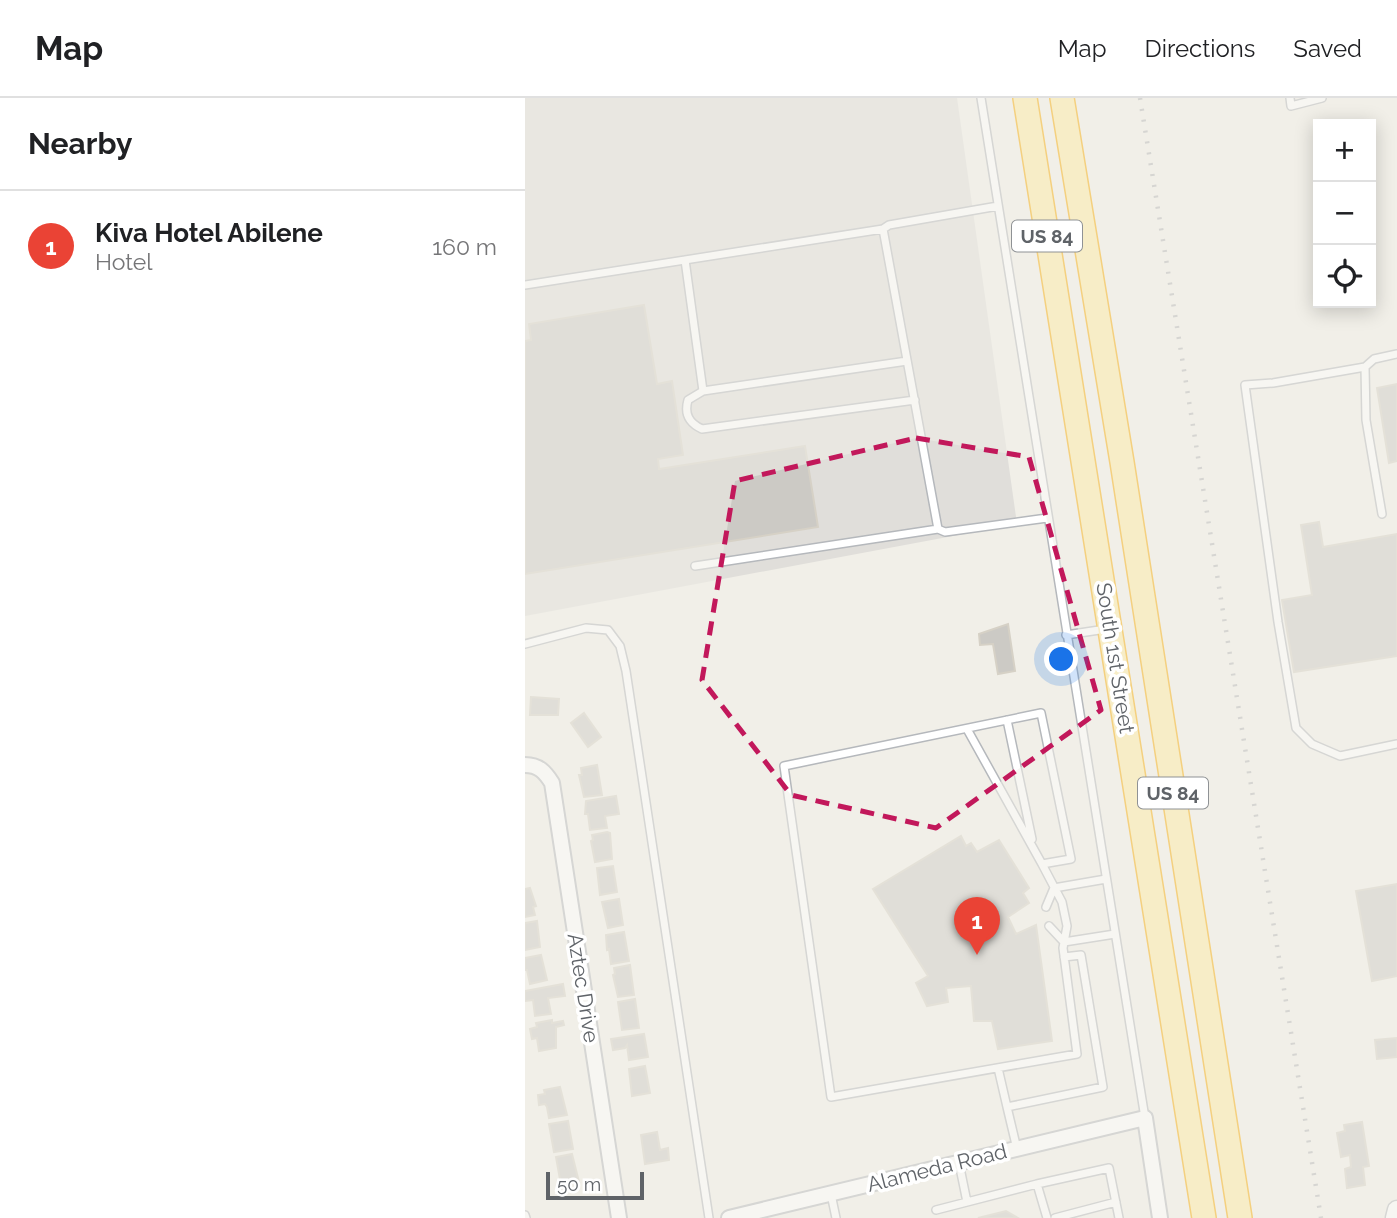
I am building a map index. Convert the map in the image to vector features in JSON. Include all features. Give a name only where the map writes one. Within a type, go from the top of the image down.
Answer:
[{"type":"highway","name":"South 1st Street","points":[[1025,98],[1204,1218]]},
{"type":"highway","name":"South 1st Street","points":[[1062,98],[1240,1218]]},
{"type":"highway","points":[[1110,628],[1146,621]]},
{"type":"street","name":"Aztec Drive","points":[[530,765],[545,772],[552,783],[619,1218]]},
{"type":"street","name":"Alameda Road","points":[[729,1218],[1145,1118]]},
{"type":"street","points":[[1145,1118],[1160,1218]]},
{"type":"street","points":[[1395,1218],[1397,1210]]},
{"type":"lane","points":[[981,98],[1145,1118]]},
{"type":"lane","points":[[1290,98],[1291,106],[1322,98]]},
{"type":"lane","points":[[525,285],[883,229],[889,225],[997,205]]},
{"type":"lane","points":[[883,229],[938,529]]},
{"type":"lane","points":[[685,260],[703,391]]},
{"type":"lane","points":[[1397,354],[1374,359],[1365,367],[1273,383],[1245,385],[1278,622],[1296,728],[1312,744],[1340,756],[1397,744]]},
{"type":"lane","points":[[908,361],[703,391],[688,400],[686,407],[689,419],[702,429],[915,400]]},
{"type":"lane","points":[[1365,367],[1366,420],[1382,514]]},
{"type":"lane","points":[[695,566],[938,529],[945,532],[1047,518]]},
{"type":"lane","points":[[525,644],[586,628],[608,630],[619,646],[626,671],[709,1218]]},
{"type":"lane","points":[[1066,635],[1110,628]]},
{"type":"lane","points":[[967,729],[1062,902],[1067,926],[1064,957],[1077,1054],[831,1097],[784,766],[1041,713],[1071,859],[1042,864]]},
{"type":"lane","points":[[1007,720],[1033,848]]},
{"type":"lane","points":[[1054,888],[1106,879]]},
{"type":"lane","points":[[1046,907],[1054,888]]},
{"type":"lane","points":[[1049,926],[1064,943]]},
{"type":"lane","points":[[1064,943],[1115,934]]},
{"type":"lane","points":[[1007,1107],[1103,1087],[1081,954],[1064,957]]},
{"type":"lane","points":[[998,1068],[1017,1149]]},
{"type":"lane","points":[[959,1163],[967,1202]]},
{"type":"lane","points":[[936,1210],[1109,1168],[1119,1218]]},
{"type":"lane","points":[[1037,1184],[1047,1218]]},
{"type":"lane","points":[[831,1194],[836,1218]]},
{"type":"lane","points":[[1055,1218],[1117,1202]]},
{"type":"highlighted area","points":[[916,438],[1029,457],[1101,710],[936,828],[791,795],[702,680],[735,481]]},
{"type":"shaded area","points":[[525,98],[957,98],[1017,524],[525,616]]},
{"type":"building","points":[[644,305],[657,384],[672,381],[683,455],[658,459],[659,469],[805,446],[818,527],[525,574],[525,341],[531,340],[529,324]]},
{"type":"building","points":[[1397,384],[1397,461],[1389,463],[1377,388]]},
{"type":"building","points":[[1319,522],[1323,547],[1397,534],[1397,656],[1294,672],[1282,600],[1312,595],[1301,525]]},
{"type":"building","points":[[1008,624],[1015,671],[998,674],[993,644],[980,645],[979,634]]},
{"type":"building","points":[[531,697],[559,699],[558,715],[530,715]]},
{"type":"building","points":[[584,713],[601,737],[588,747],[571,723]]},
{"type":"building","points":[[597,765],[602,795],[584,797],[579,775],[582,775],[581,768]]},
{"type":"building","points":[[616,796],[619,814],[605,816],[607,828],[590,830],[588,814],[585,814],[586,801]]},
{"type":"building","points":[[610,833],[612,859],[595,862],[592,835]]},
{"type":"building","points":[[961,836],[966,846],[971,843],[977,852],[999,840],[1029,888],[1023,893],[1029,903],[1008,917],[1016,934],[1036,925],[1052,1041],[998,1049],[992,1021],[974,1021],[971,986],[946,988],[948,1002],[927,1006],[916,983],[928,976],[873,889]]},
{"type":"building","points":[[613,866],[617,892],[600,895],[597,868]]},
{"type":"building","points":[[1397,884],[1397,976],[1372,981],[1356,891]]},
{"type":"building","points":[[530,888],[536,906],[533,907],[535,915],[525,917],[525,889]]},
{"type":"building","points":[[619,899],[623,925],[608,928],[602,902]]},
{"type":"building","points":[[537,921],[540,947],[525,950],[525,923]]},
{"type":"building","points":[[624,932],[629,961],[611,964],[606,935]]},
{"type":"building","points":[[541,955],[547,980],[530,984],[525,970],[525,958]]},
{"type":"building","points":[[630,965],[634,995],[618,997],[614,968]]},
{"type":"building","points":[[563,984],[565,996],[548,998],[551,1014],[535,1016],[533,1000],[525,1001],[525,991]]},
{"type":"building","points":[[635,999],[639,1028],[622,1030],[618,1002]]},
{"type":"building","points":[[552,1020],[552,1023],[563,1021],[564,1025],[556,1027],[556,1048],[539,1051],[537,1038],[532,1039],[530,1029],[537,1027],[536,1023]]},
{"type":"building","points":[[644,1034],[648,1057],[629,1060],[627,1045],[625,1048],[613,1050],[611,1039]]},
{"type":"building","points":[[1397,1038],[1397,1057],[1377,1059],[1375,1040]]},
{"type":"building","points":[[645,1066],[650,1093],[632,1096],[629,1069]]},
{"type":"building","points":[[560,1087],[567,1115],[549,1118],[545,1104],[539,1105],[538,1095],[545,1094],[544,1090]]},
{"type":"building","points":[[568,1121],[573,1149],[554,1152],[549,1124]]},
{"type":"building","points":[[1362,1122],[1369,1166],[1363,1167],[1365,1185],[1347,1188],[1345,1169],[1351,1167],[1350,1155],[1341,1157],[1337,1133],[1345,1131],[1344,1125]]},
{"type":"building","points":[[657,1132],[660,1150],[668,1148],[669,1160],[645,1164],[641,1135]]},
{"type":"building","points":[[572,1154],[579,1182],[561,1185],[556,1157]]},
{"type":"building","points":[[1006,1211],[1018,1218],[978,1218]]},
{"type":"railway","points":[[1140,98],[1321,1218]]},
{"type":"place","name":"Kiva Hotel Abilene","points":[[977,955]]}]
